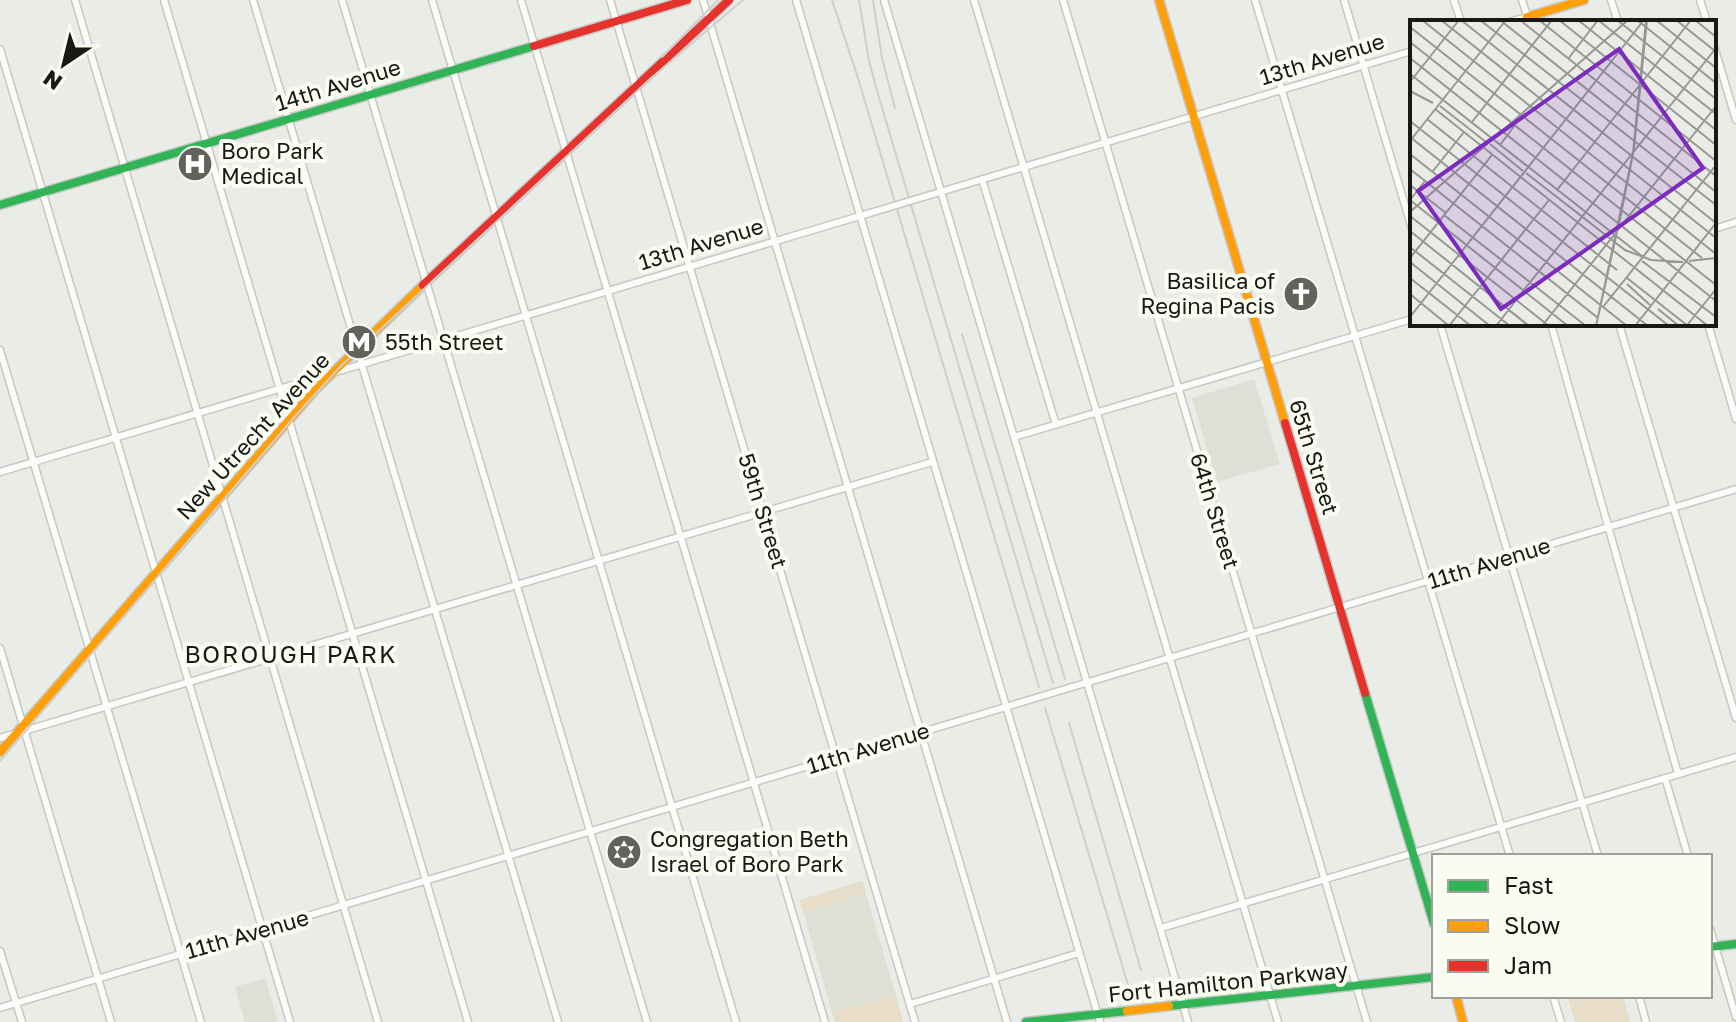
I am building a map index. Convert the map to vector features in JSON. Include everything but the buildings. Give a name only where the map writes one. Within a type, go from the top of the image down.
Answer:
[{"type":"main road","name":"14th Avenue","points":[[0,205],[687,0]]},
{"type":"main road","name":"New Utrecht Avenue","points":[[0,752],[331,374],[729,0]]},
{"type":"main road","name":"65th Street","points":[[1159,0],[1432,917]]},
{"type":"main road","points":[[1528,19],[1584,0]]},
{"type":"main road","points":[[1712,946],[1736,944]]},
{"type":"main road","name":"Fort Hamilton Parkway","points":[[1026,1022],[1099,1018],[1109,1013],[1432,977]]},
{"type":"main road","points":[[1457,998],[1463,1022]]},
{"type":"street","points":[[75,0],[378,1022]]},
{"type":"street","points":[[164,0],[468,1022]]},
{"type":"street","points":[[253,0],[558,1022]]},
{"type":"street","points":[[342,0],[647,1022]]},
{"type":"street","points":[[432,0],[736,1022]]},
{"type":"street","points":[[521,0],[825,1022]]},
{"type":"street","name":"59th Street","points":[[610,0],[915,1022]]},
{"type":"street","points":[[703,0],[1007,1022]]},
{"type":"street","points":[[796,0],[1099,1018]]},
{"type":"street","points":[[884,0],[1188,1022]]},
{"type":"street","points":[[974,0],[1278,1022]]},
{"type":"street","name":"64th Street","points":[[1063,0],[1367,1022]]},
{"type":"street","points":[[1255,0],[1509,854]]},
{"type":"street","points":[[1344,0],[1410,222]]},
{"type":"street","points":[[1454,0],[1460,20]]},
{"type":"street","points":[[1522,0],[1528,19]]},
{"type":"street","points":[[1611,0],[1617,20]]},
{"type":"street","points":[[1700,0],[1706,20]]},
{"type":"street","points":[[0,49],[290,1022]]},
{"type":"street","name":"13th Avenue","points":[[0,472],[1410,52]]},
{"type":"street","points":[[1716,53],[1736,120]]},
{"type":"street","points":[[982,179],[1056,425]]},
{"type":"street","points":[[1716,228],[1736,222]]},
{"type":"street","points":[[1014,437],[1410,320]]},
{"type":"street","points":[[1441,326],[1597,854]]},
{"type":"street","points":[[1552,326],[1678,774]]},
{"type":"street","points":[[1620,326],[1736,718]]},
{"type":"street","points":[[1709,326],[1736,419]]},
{"type":"street","points":[[0,350],[201,1022]]},
{"type":"street","points":[[0,738],[932,462]]},
{"type":"street","name":"11th Avenue","points":[[0,1008],[1736,489]]},
{"type":"street","points":[[0,648],[21,730],[111,1022]]},
{"type":"street","points":[[1161,928],[1736,757]]},
{"type":"street","points":[[1665,778],[1687,854]]},
{"type":"street","points":[[1712,946],[1736,1017]]},
{"type":"street","points":[[0,951],[22,1022]]},
{"type":"street","points":[[910,1004],[1079,953]]},
{"type":"street","points":[[1554,998],[1561,1022]]},
{"type":"street","points":[[1640,998],[1646,1022]]},
{"type":"shaded area","points":[[1254,379],[1280,464],[1217,482],[1192,398]]},
{"type":"shaded area","points":[[862,881],[896,995],[832,1013],[800,900]]},
{"type":"shaded area","points":[[862,881],[866,893],[803,912],[800,900]]},
{"type":"shaded area","points":[[265,978],[278,1022],[245,1022],[235,987]]},
{"type":"shaded area","points":[[896,995],[903,1022],[835,1022],[832,1013]]},
{"type":"shaded area","points":[[1568,998],[1624,998],[1630,1022],[1575,1022]]},
{"type":"railway","points":[[662,57],[718,0]]},
{"type":"railway","points":[[0,761],[341,366],[650,79],[743,0]]},
{"type":"railway","points":[[832,0],[1039,687]]},
{"type":"railway","points":[[859,0],[878,94],[1053,683]]},
{"type":"railway","points":[[873,0],[882,58],[895,108]]},
{"type":"railway","points":[[962,334],[1065,679]]},
{"type":"railway","points":[[1045,708],[1132,998]]},
{"type":"railway","points":[[1069,723],[1141,970]]},
{"type":"traffic: fast","points":[[0,205],[534,46]]},
{"type":"traffic: fast","points":[[1365,693],[1432,917]]},
{"type":"traffic: fast","points":[[1712,947],[1736,944]]},
{"type":"traffic: fast","points":[[1169,1006],[1432,977]]},
{"type":"traffic: fast","points":[[1026,1022],[1127,1011]]},
{"type":"traffic: slow","points":[[1159,0],[1285,423]]},
{"type":"traffic: slow","points":[[1527,17],[1584,0]]},
{"type":"traffic: slow","points":[[0,752],[316,389],[423,285]]},
{"type":"traffic: slow","points":[[1457,998],[1463,1022]]},
{"type":"traffic: slow","points":[[1127,1011],[1169,1006]]},
{"type":"traffic: jam","points":[[534,46],[687,0]]},
{"type":"traffic: jam","points":[[423,285],[729,0]]},
{"type":"traffic: jam","points":[[1285,423],[1365,693]]},
{"type":"place","name":"Boro Park Medical","points":[[195,164]]},
{"type":"place","name":"Basilica of Regina Pacis","points":[[1301,294]]},
{"type":"place","name":"55th Street","points":[[359,342]]},
{"type":"place","name":"Congregation Beth Israel of Boro Park","points":[[624,852]]},
{"type":"district","name":"BOROUGH PARK","points":[[291,655]]}]
